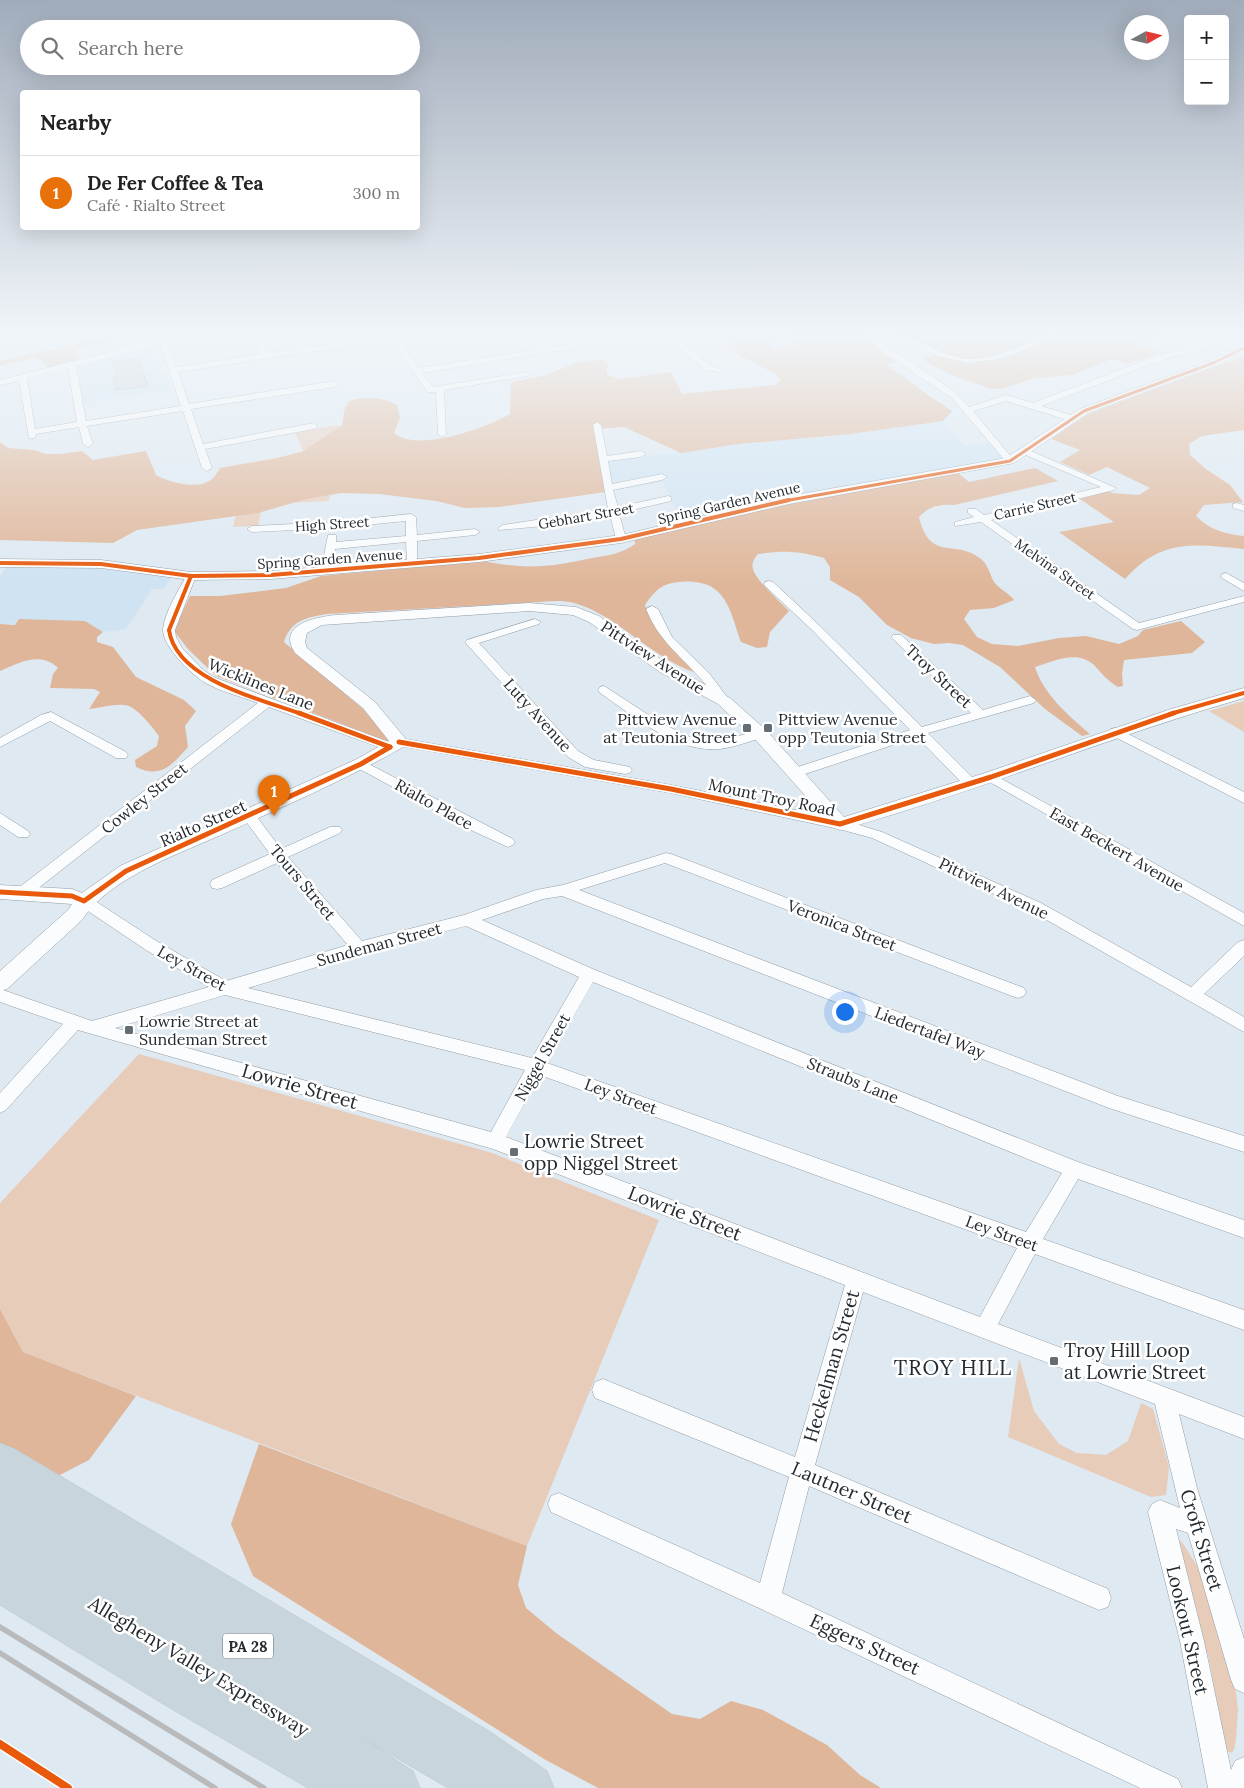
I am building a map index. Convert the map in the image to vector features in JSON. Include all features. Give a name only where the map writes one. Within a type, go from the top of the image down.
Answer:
[{"type":"highway","points":[[0,1464],[472,1748],[530,1788]]},
{"type":"highway","name":"PA 28","points":[[0,1503],[495,1788]]},
{"type":"highway","name":"Allegheny Valley Expressway","points":[[0,1546],[299,1725],[396,1788]]},
{"type":"highway","points":[[0,1580],[186,1692],[356,1788]]},
{"type":"street","points":[[29,417],[32,434],[124,417]]},
{"type":"street","points":[[81,417],[88,444]]},
{"type":"street","points":[[189,417],[207,468]]},
{"type":"street","points":[[439,417],[442,434]]},
{"type":"street","points":[[974,417],[1010,461]]},
{"type":"street","name":"Spring Garden Avenue","points":[[0,563],[101,564],[191,576],[271,575],[513,554],[621,539],[789,500],[1010,461],[1071,418]]},
{"type":"street","points":[[597,425],[608,488],[621,539]]},
{"type":"street","points":[[200,447],[314,426]]},
{"type":"street","name":"Carrie Street","points":[[959,524],[1111,488],[1024,451]]},
{"type":"street","points":[[603,459],[641,454]]},
{"type":"street","points":[[608,488],[662,477]]},
{"type":"street","name":"Gebhart Street","points":[[503,528],[548,524],[614,513],[668,499]]},
{"type":"street","name":"Melvina Street","points":[[972,512],[1137,627],[1244,599]]},
{"type":"street","name":"High Street","points":[[252,528],[411,517],[412,538]]},
{"type":"street","points":[[326,571],[334,522]]},
{"type":"street","points":[[331,546],[474,532]]},
{"type":"street","points":[[412,538],[412,564]]},
{"type":"street","name":"Wicklines Lane","points":[[191,576],[169,630],[180,654],[209,680],[267,702],[395,745]]},
{"type":"street","points":[[1226,576],[1244,588]]},
{"type":"street","points":[[769,584],[970,783]]},
{"type":"street","name":"Pittview Avenue","points":[[395,745],[369,705],[300,650],[296,639],[301,630],[316,622],[336,619],[529,607],[576,611],[594,619],[665,669],[724,701],[760,734],[840,824],[878,835],[1028,902],[1244,1026]]},
{"type":"street","points":[[652,609],[658,625],[672,646],[706,676],[724,701]]},
{"type":"street","name":"Luty Avenue","points":[[535,622],[471,642],[573,754],[590,764],[656,776],[668,782],[671,789]]},
{"type":"street","name":"Troy Street","points":[[897,637],[981,715]]},
{"type":"street","points":[[604,690],[677,737],[697,744],[722,744],[760,734]]},
{"type":"street","name":"Mount Troy Road","points":[[395,745],[671,789],[840,824],[991,777],[1177,712],[1244,693]]},
{"type":"street","points":[[794,773],[919,732],[1030,700]]},
{"type":"street","name":"Cowley Street","points":[[22,893],[267,702]]},
{"type":"street","points":[[0,743],[51,716],[58,718],[121,755]]},
{"type":"street","points":[[1116,732],[1244,798]]},
{"type":"street","name":"Rialto Street","points":[[4,992],[75,915],[84,901],[126,871],[361,764],[395,745]]},
{"type":"street","name":"Rialto Place","points":[[361,764],[480,829],[508,842]]},
{"type":"street","name":"East Beckert Avenue","points":[[991,777],[1244,920]]},
{"type":"street","name":"Tours Street","points":[[249,816],[279,856],[359,948]]},
{"type":"street","points":[[0,818],[23,834]]},
{"type":"street","points":[[217,884],[334,830]]},
{"type":"street","name":"Sundeman Street","points":[[84,1025],[224,988],[359,948],[467,920],[541,894],[563,890],[666,858]]},
{"type":"street","name":"Veronica Street","points":[[666,858],[1018,992]]},
{"type":"street","name":"Liedertafel Way","points":[[563,890],[1115,1103],[1244,1144]]},
{"type":"street","name":"Ley Street","points":[[0,892],[72,896],[84,901],[152,946],[224,988],[536,1066],[1244,1320]]},
{"type":"street","name":"Straubs Lane","points":[[467,920],[589,974],[1074,1169],[1244,1229]]},
{"type":"street","points":[[1192,996],[1244,946]]},
{"type":"street","name":"Niggel Street","points":[[495,1141],[589,974]]},
{"type":"street","name":"Lowrie Street","points":[[4,992],[84,1025],[495,1141],[1244,1428]]},
{"type":"street","points":[[0,1105],[84,1025]]},
{"type":"street","points":[[986,1328],[1030,1243],[1074,1169]]},
{"type":"street","name":"Heckelman Street","points":[[768,1599],[802,1471],[857,1279]]},
{"type":"street","name":"Lautner Street","points":[[603,1390],[802,1471],[1099,1598]]},
{"type":"street","name":"Croft Street","points":[[1164,1398],[1186,1488],[1243,1673]]},
{"type":"street","name":"Eggers Street","points":[[559,1504],[768,1599],[1169,1788]]},
{"type":"street","name":"Lookout Street","points":[[1197,1525],[1160,1512],[1192,1641],[1221,1788]]},
{"type":"street","points":[[1237,1788],[1244,1770]]},
{"type":"shaded area","points":[[343,417],[400,417],[394,433],[405,438],[418,440],[452,436],[504,417],[946,417],[943,421],[851,434],[738,444],[681,453],[624,427],[595,429],[606,492],[499,507],[465,508],[436,501],[379,494],[341,493],[306,499],[258,513],[137,530],[113,543],[0,540],[0,442],[8,448],[34,450],[46,454],[82,451],[93,460],[146,451],[156,475],[176,483],[192,485],[207,483],[222,468],[274,459],[304,451],[342,425]]},
{"type":"shaded area","points":[[1083,417],[1244,417],[1244,430],[1202,436],[1189,444],[1190,455],[1206,469],[1230,485],[1243,502],[1204,505],[1196,516],[1207,525],[1218,530],[1244,536],[1244,549],[1194,545],[1166,550],[1152,556],[1125,579],[1059,532],[1114,522],[1080,499],[1109,491],[1112,493],[1139,495],[1150,488],[1107,467],[1089,475],[1060,462],[1080,450],[1051,439]]},
{"type":"shaded area","points":[[943,421],[964,446],[991,442],[1005,459],[681,521],[663,482],[606,492],[600,462],[738,444],[851,434]]},
{"type":"shaded area","points":[[339,425],[329,501],[283,503],[264,496],[258,526],[233,527],[242,490],[208,491],[205,482],[221,479],[218,468],[304,453],[295,432]]},
{"type":"shaded area","points":[[1035,468],[1058,481],[954,505],[935,506],[919,517],[924,531],[930,540],[937,545],[962,550],[981,559],[994,582],[1014,600],[994,608],[970,610],[964,619],[977,637],[992,644],[1018,646],[1059,638],[1086,636],[1119,644],[1138,636],[1143,630],[1181,621],[1205,642],[1192,653],[1124,660],[1123,686],[1118,687],[1108,680],[1095,666],[1081,658],[1066,658],[1035,667],[1044,687],[1065,712],[1090,734],[1082,736],[1045,709],[1000,667],[963,645],[949,643],[934,644],[911,638],[887,625],[859,597],[830,580],[830,567],[824,558],[799,553],[776,552],[758,554],[753,563],[755,574],[789,611],[770,632],[767,647],[757,648],[741,642],[732,614],[725,601],[716,590],[706,584],[679,582],[664,585],[649,599],[645,605],[649,616],[704,675],[670,661],[591,609],[566,601],[327,614],[300,621],[290,629],[284,642],[363,709],[392,743],[216,676],[188,649],[174,631],[190,596],[220,596],[286,588],[321,576],[484,561],[513,566],[564,564],[620,552],[635,544],[634,539],[808,500],[958,473],[969,482]]},
{"type":"shaded area","points":[[7,567],[99,568],[171,578],[163,589],[152,589],[126,629],[103,632],[85,621],[0,624],[0,576]]},
{"type":"shaded area","points":[[19,619],[85,621],[103,632],[97,637],[97,642],[113,647],[136,677],[184,700],[196,711],[185,726],[188,747],[171,764],[159,771],[136,767],[135,760],[157,746],[159,736],[134,709],[129,706],[120,705],[89,709],[100,692],[94,689],[50,688],[53,674],[58,668],[44,660],[29,660],[0,671],[0,624],[15,625]]},
{"type":"shaded area","points":[[1244,701],[1244,732],[1209,711]]},
{"type":"shaded area","points":[[139,1054],[492,1153],[659,1220],[527,1546],[23,1352],[0,1309],[0,1203]]},
{"type":"shaded area","points":[[0,1309],[23,1352],[136,1396],[89,1460],[56,1477],[0,1443]]},
{"type":"shaded area","points":[[1019,1358],[1034,1411],[1059,1444],[1077,1453],[1106,1455],[1128,1441],[1141,1403],[1153,1409],[1169,1467],[1166,1495],[1151,1497],[1008,1437]]},
{"type":"shaded area","points":[[259,1444],[527,1546],[518,1585],[526,1608],[556,1633],[672,1714],[700,1719],[731,1701],[763,1710],[827,1745],[860,1775],[881,1788],[598,1788],[544,1759],[253,1576],[231,1524]]},
{"type":"shaded area","points":[[1179,1541],[1182,1542],[1199,1569],[1233,1669],[1238,1710],[1236,1739],[1234,1750],[1231,1753],[1226,1750],[1208,1654],[1198,1645],[1176,1546]]},
{"type":"railway","points":[[0,1627],[264,1788]]},
{"type":"railway","points":[[0,1653],[215,1788]]},
{"type":"cycle path","points":[[0,563],[101,564],[191,576],[271,575],[479,558],[621,539],[789,500],[1010,461],[1072,417]]},
{"type":"cycle path","points":[[191,576],[169,630],[173,644],[197,670],[209,680],[390,747]]},
{"type":"cycle path","points":[[399,742],[671,789],[840,824],[991,777],[1177,712],[1244,693]]},
{"type":"cycle path","points":[[0,892],[72,896],[84,901],[126,871],[361,764],[390,747]]},
{"type":"cycle path","points":[[0,1744],[68,1788]]},
{"type":"place","name":"Pittview Avenue at Teutonia Street","points":[[747,728]]},
{"type":"place","name":"Pittview Avenue opp Teutonia Street","points":[[768,728]]},
{"type":"place","name":"De Fer Coffee & Tea","points":[[274,816]]},
{"type":"place","name":"Lowrie Street at Sundeman Street","points":[[129,1030]]},
{"type":"place","name":"Lowrie Street opp Niggel Street","points":[[514,1152]]},
{"type":"place","name":"Troy Hill Loop at Lowrie Street","points":[[1054,1361]]},
{"type":"district","name":"TROY HILL","points":[[953,1367]]}]
